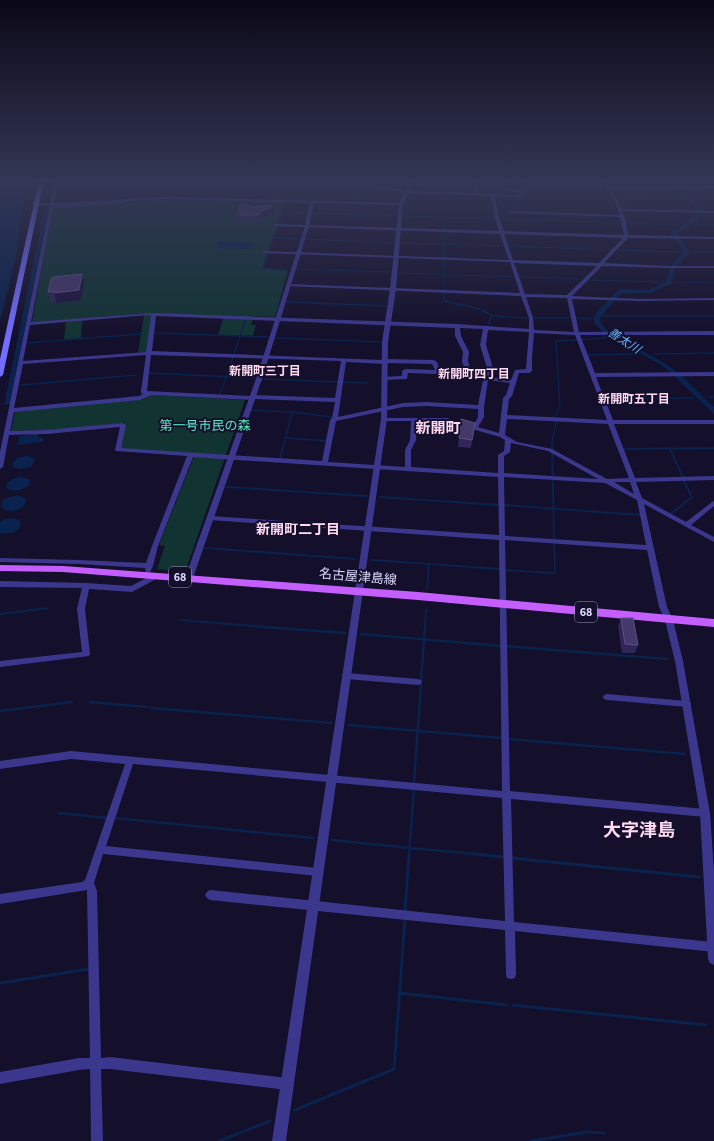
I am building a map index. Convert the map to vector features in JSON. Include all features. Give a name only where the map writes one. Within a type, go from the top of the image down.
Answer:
[{"type":"main road","points":[[0,375],[31,233]]},
{"type":"main road","name":"名古屋津島線","points":[[0,568],[151,572],[189,578],[359,591],[714,623]]},
{"type":"street","points":[[0,467],[46,233]]},
{"type":"street","points":[[189,578],[253,397],[305,233]]},
{"type":"street","points":[[279,1141],[346,676],[378,467],[384,419],[385,342],[389,324],[399,233]]},
{"type":"street","points":[[502,233],[531,318],[532,331],[529,372],[517,371],[510,396],[506,398],[502,436]]},
{"type":"street","points":[[510,233],[714,238]]},
{"type":"street","points":[[569,296],[613,252],[626,237],[626,233]]},
{"type":"street","points":[[265,252],[669,267],[714,267]]},
{"type":"street","points":[[288,285],[619,299],[714,299]]},
{"type":"street","points":[[569,296],[577,334],[640,500],[663,607],[669,620],[679,661],[705,813],[714,959]]},
{"type":"street","points":[[28,324],[154,314],[457,326],[577,334],[714,334]]},
{"type":"street","points":[[154,314],[144,393],[338,400]]},
{"type":"street","points":[[457,326],[458,336],[466,352],[465,360],[468,375]]},
{"type":"street","points":[[475,428],[480,417],[486,377],[490,368],[484,345],[486,328]]},
{"type":"street","points":[[21,363],[150,353],[385,362],[434,362],[438,372]]},
{"type":"street","points":[[325,464],[335,419],[344,360]]},
{"type":"street","points":[[384,378],[404,378],[405,371],[438,372],[486,377],[514,382]]},
{"type":"street","points":[[592,375],[714,374]]},
{"type":"street","points":[[12,410],[140,398],[151,394]]},
{"type":"street","points":[[335,419],[403,405],[426,404],[482,407]]},
{"type":"street","points":[[505,417],[610,422],[714,422]]},
{"type":"street","points":[[384,419],[447,420],[502,436],[515,443],[552,451],[714,540]]},
{"type":"street","points":[[408,469],[408,450],[413,440],[414,419]]},
{"type":"street","points":[[7,432],[47,432],[123,425],[118,450],[606,481],[714,478]]},
{"type":"street","points":[[508,440],[507,452],[501,454],[501,475],[506,795],[511,974]]},
{"type":"street","points":[[0,584],[86,586],[132,589],[151,572],[155,546],[191,455]]},
{"type":"street","points":[[687,525],[714,503]]},
{"type":"street","points":[[210,518],[650,548]]},
{"type":"street","points":[[0,560],[79,562],[151,572]]},
{"type":"street","points":[[0,664],[86,654],[81,609],[86,586]]},
{"type":"street","points":[[346,676],[418,682]]},
{"type":"street","points":[[606,697],[687,704]]},
{"type":"street","points":[[0,765],[71,755],[705,813]]},
{"type":"street","points":[[97,1141],[92,891],[89,883],[97,855],[101,850],[130,760]]},
{"type":"street","points":[[101,850],[318,872]]},
{"type":"street","points":[[0,899],[84,886],[89,883]]},
{"type":"street","points":[[210,895],[713,947]]},
{"type":"street","points":[[0,1078],[79,1064],[110,1063],[288,1084]]},
{"type":"green space","points":[[48,233],[274,233],[262,269],[288,270],[275,317],[254,316],[251,325],[256,325],[253,336],[218,335],[224,316],[152,316],[148,352],[138,352],[144,316],[142,314],[90,318],[82,321],[81,338],[64,340],[66,320],[32,322]]},
{"type":"green space","name":"第一号市民の森","points":[[152,395],[245,400],[185,572],[157,569],[165,546],[159,545],[195,454],[121,449],[125,423],[55,430],[11,431],[15,412],[17,411],[144,399]]},
{"type":"water","points":[[0,233],[19,233],[16,256],[0,321]]},
{"type":"water","points":[[39,233],[43,233],[10,404],[4,405]]},
{"type":"water","name":"善太川","points":[[671,233],[678,233],[677,234],[689,253],[674,270],[672,284],[649,293],[623,293],[606,310],[600,321],[611,333],[666,364],[679,374],[714,407],[714,414],[661,365],[604,333],[595,324],[593,319],[597,312],[617,291],[623,289],[649,290],[666,282],[671,266],[684,250],[671,236]]},
{"type":"water","points":[[219,241],[253,243],[251,249],[217,248]]},
{"type":"water","points":[[38,434],[38,437],[44,438],[43,442],[15,445],[18,443],[19,436]]},
{"type":"water","points":[[28,456],[35,459],[32,466],[22,469],[13,467],[12,465],[16,459]]},
{"type":"water","points":[[23,477],[31,480],[28,487],[17,491],[7,489],[6,486],[10,480]]},
{"type":"water","points":[[18,495],[26,499],[21,509],[9,511],[2,508],[1,503],[6,498]]},
{"type":"water","points":[[13,518],[20,520],[21,525],[19,528],[12,533],[0,533],[0,522],[5,519]]},
{"type":"building","points":[[82,274],[79,290],[54,293],[54,291],[48,292],[51,279],[54,277]]},
{"type":"building","points":[[461,419],[475,423],[472,440],[459,438]]},
{"type":"building","points":[[621,618],[633,618],[638,645],[625,644]]},
{"type":"waterway","points":[[269,252],[275,233]]},
{"type":"waterway","points":[[445,233],[445,244]]},
{"type":"waterway","points":[[274,238],[300,239]]},
{"type":"waterway","points":[[306,239],[393,243]]},
{"type":"waterway","points":[[402,243],[445,244]]},
{"type":"waterway","points":[[444,257],[445,244]]},
{"type":"waterway","points":[[445,244],[504,246]]},
{"type":"waterway","points":[[508,246],[611,250]]},
{"type":"waterway","points":[[619,250],[681,252]]},
{"type":"waterway","points":[[692,252],[714,252]]},
{"type":"waterway","points":[[269,253],[263,268],[285,269]]},
{"type":"waterway","points":[[444,260],[444,275]]},
{"type":"waterway","points":[[296,269],[390,272]]},
{"type":"waterway","points":[[399,273],[444,275]]},
{"type":"waterway","points":[[444,275],[514,277]]},
{"type":"waterway","points":[[444,275],[444,290]]},
{"type":"waterway","points":[[520,277],[580,279]]},
{"type":"waterway","points":[[588,280],[664,282]]},
{"type":"waterway","points":[[676,283],[714,282]]},
{"type":"waterway","points":[[444,293],[444,301],[480,309],[493,316],[528,318]]},
{"type":"waterway","points":[[287,302],[386,306]]},
{"type":"waterway","points":[[488,326],[491,316]]},
{"type":"waterway","points":[[604,316],[714,316]]},
{"type":"waterway","points":[[534,318],[568,318]]},
{"type":"waterway","points":[[577,318],[591,319]]},
{"type":"waterway","points":[[240,336],[246,319]]},
{"type":"waterway","points":[[154,333],[240,336]]},
{"type":"waterway","points":[[27,343],[141,334]]},
{"type":"waterway","name":"善太川","points":[[582,340],[602,338],[610,335]]},
{"type":"waterway","points":[[234,354],[240,336]]},
{"type":"waterway","points":[[240,336],[269,337]]},
{"type":"waterway","points":[[276,338],[380,342]]},
{"type":"waterway","points":[[552,444],[556,424],[555,417],[560,406],[556,341],[577,340]]},
{"type":"waterway","points":[[655,354],[714,353]]},
{"type":"waterway","name":"善太川","points":[[587,355],[639,354]]},
{"type":"waterway","points":[[226,377],[233,357]]},
{"type":"waterway","points":[[149,373],[226,377]]},
{"type":"waterway","points":[[21,385],[136,375]]},
{"type":"waterway","points":[[220,394],[226,377]]},
{"type":"waterway","points":[[226,377],[256,378]]},
{"type":"waterway","points":[[264,379],[338,382]]},
{"type":"waterway","points":[[343,382],[367,383]]},
{"type":"waterway","points":[[708,397],[714,397]]},
{"type":"waterway","points":[[604,399],[694,398]]},
{"type":"waterway","points":[[251,410],[292,412]]},
{"type":"waterway","points":[[284,444],[292,412]]},
{"type":"waterway","points":[[292,412],[332,417]]},
{"type":"waterway","points":[[286,438],[328,441]]},
{"type":"waterway","points":[[280,459],[284,443]]},
{"type":"waterway","points":[[552,444],[553,509]]},
{"type":"waterway","points":[[623,449],[714,448]]},
{"type":"waterway","points":[[670,449],[683,477]]},
{"type":"waterway","points":[[671,514],[692,497],[684,481]]},
{"type":"waterway","points":[[227,487],[367,496]]},
{"type":"waterway","points":[[380,497],[499,505]]},
{"type":"waterway","points":[[504,505],[553,509]]},
{"type":"waterway","points":[[553,509],[640,515]]},
{"type":"waterway","points":[[553,509],[554,540]]},
{"type":"waterway","points":[[505,570],[555,573],[554,543]]},
{"type":"waterway","points":[[205,548],[355,559]]},
{"type":"waterway","points":[[372,560],[429,564]]},
{"type":"waterway","points":[[427,589],[429,564]]},
{"type":"waterway","points":[[429,564],[500,569]]},
{"type":"waterway","points":[[0,614],[48,608]]},
{"type":"waterway","points":[[425,627],[426,610]]},
{"type":"waterway","points":[[181,620],[262,627]]},
{"type":"waterway","points":[[252,626],[262,627]]},
{"type":"waterway","points":[[424,639],[425,626]]},
{"type":"waterway","points":[[262,627],[345,633]]},
{"type":"waterway","points":[[361,634],[424,639]]},
{"type":"waterway","points":[[421,681],[424,639]]},
{"type":"waterway","points":[[424,639],[502,646]]},
{"type":"waterway","points":[[506,646],[667,659]]},
{"type":"waterway","points":[[418,731],[421,684]]},
{"type":"waterway","points":[[0,711],[72,702]]},
{"type":"waterway","points":[[90,702],[147,707]]},
{"type":"waterway","points":[[151,708],[331,723]]},
{"type":"waterway","points":[[349,725],[418,731]]},
{"type":"waterway","points":[[414,783],[418,731]]},
{"type":"waterway","points":[[418,731],[502,738]]},
{"type":"waterway","points":[[508,739],[685,754]]},
{"type":"waterway","points":[[410,848],[414,789]]},
{"type":"waterway","points":[[59,813],[107,818]]},
{"type":"waterway","points":[[115,818],[313,838]]},
{"type":"waterway","points":[[332,840],[410,848]]},
{"type":"waterway","points":[[409,855],[410,848]]},
{"type":"waterway","points":[[410,848],[476,854]]},
{"type":"waterway","points":[[405,912],[409,854]]},
{"type":"waterway","points":[[476,854],[487,855]]},
{"type":"waterway","points":[[476,854],[504,857]]},
{"type":"waterway","points":[[511,858],[699,877]]},
{"type":"waterway","points":[[400,993],[405,918]]},
{"type":"waterway","points":[[0,983],[89,969]]},
{"type":"waterway","points":[[295,1110],[394,1069],[400,993]]},
{"type":"waterway","points":[[400,993],[507,1005]]},
{"type":"waterway","points":[[513,1005],[706,1025]]},
{"type":"waterway","points":[[219,1141],[270,1121]]},
{"type":"waterway","points":[[531,1141],[587,1132],[604,1133]]},
{"type":"district","name":"新開町三丁目","points":[[265,371]]},
{"type":"district","name":"新開町四丁目","points":[[474,374]]},
{"type":"district","name":"新開町五丁目","points":[[634,399]]},
{"type":"district","name":"新開町","points":[[438,428]]},
{"type":"district","name":"新開町二丁目","points":[[298,530]]},
{"type":"district","name":"大字津島","points":[[639,830]]}]
